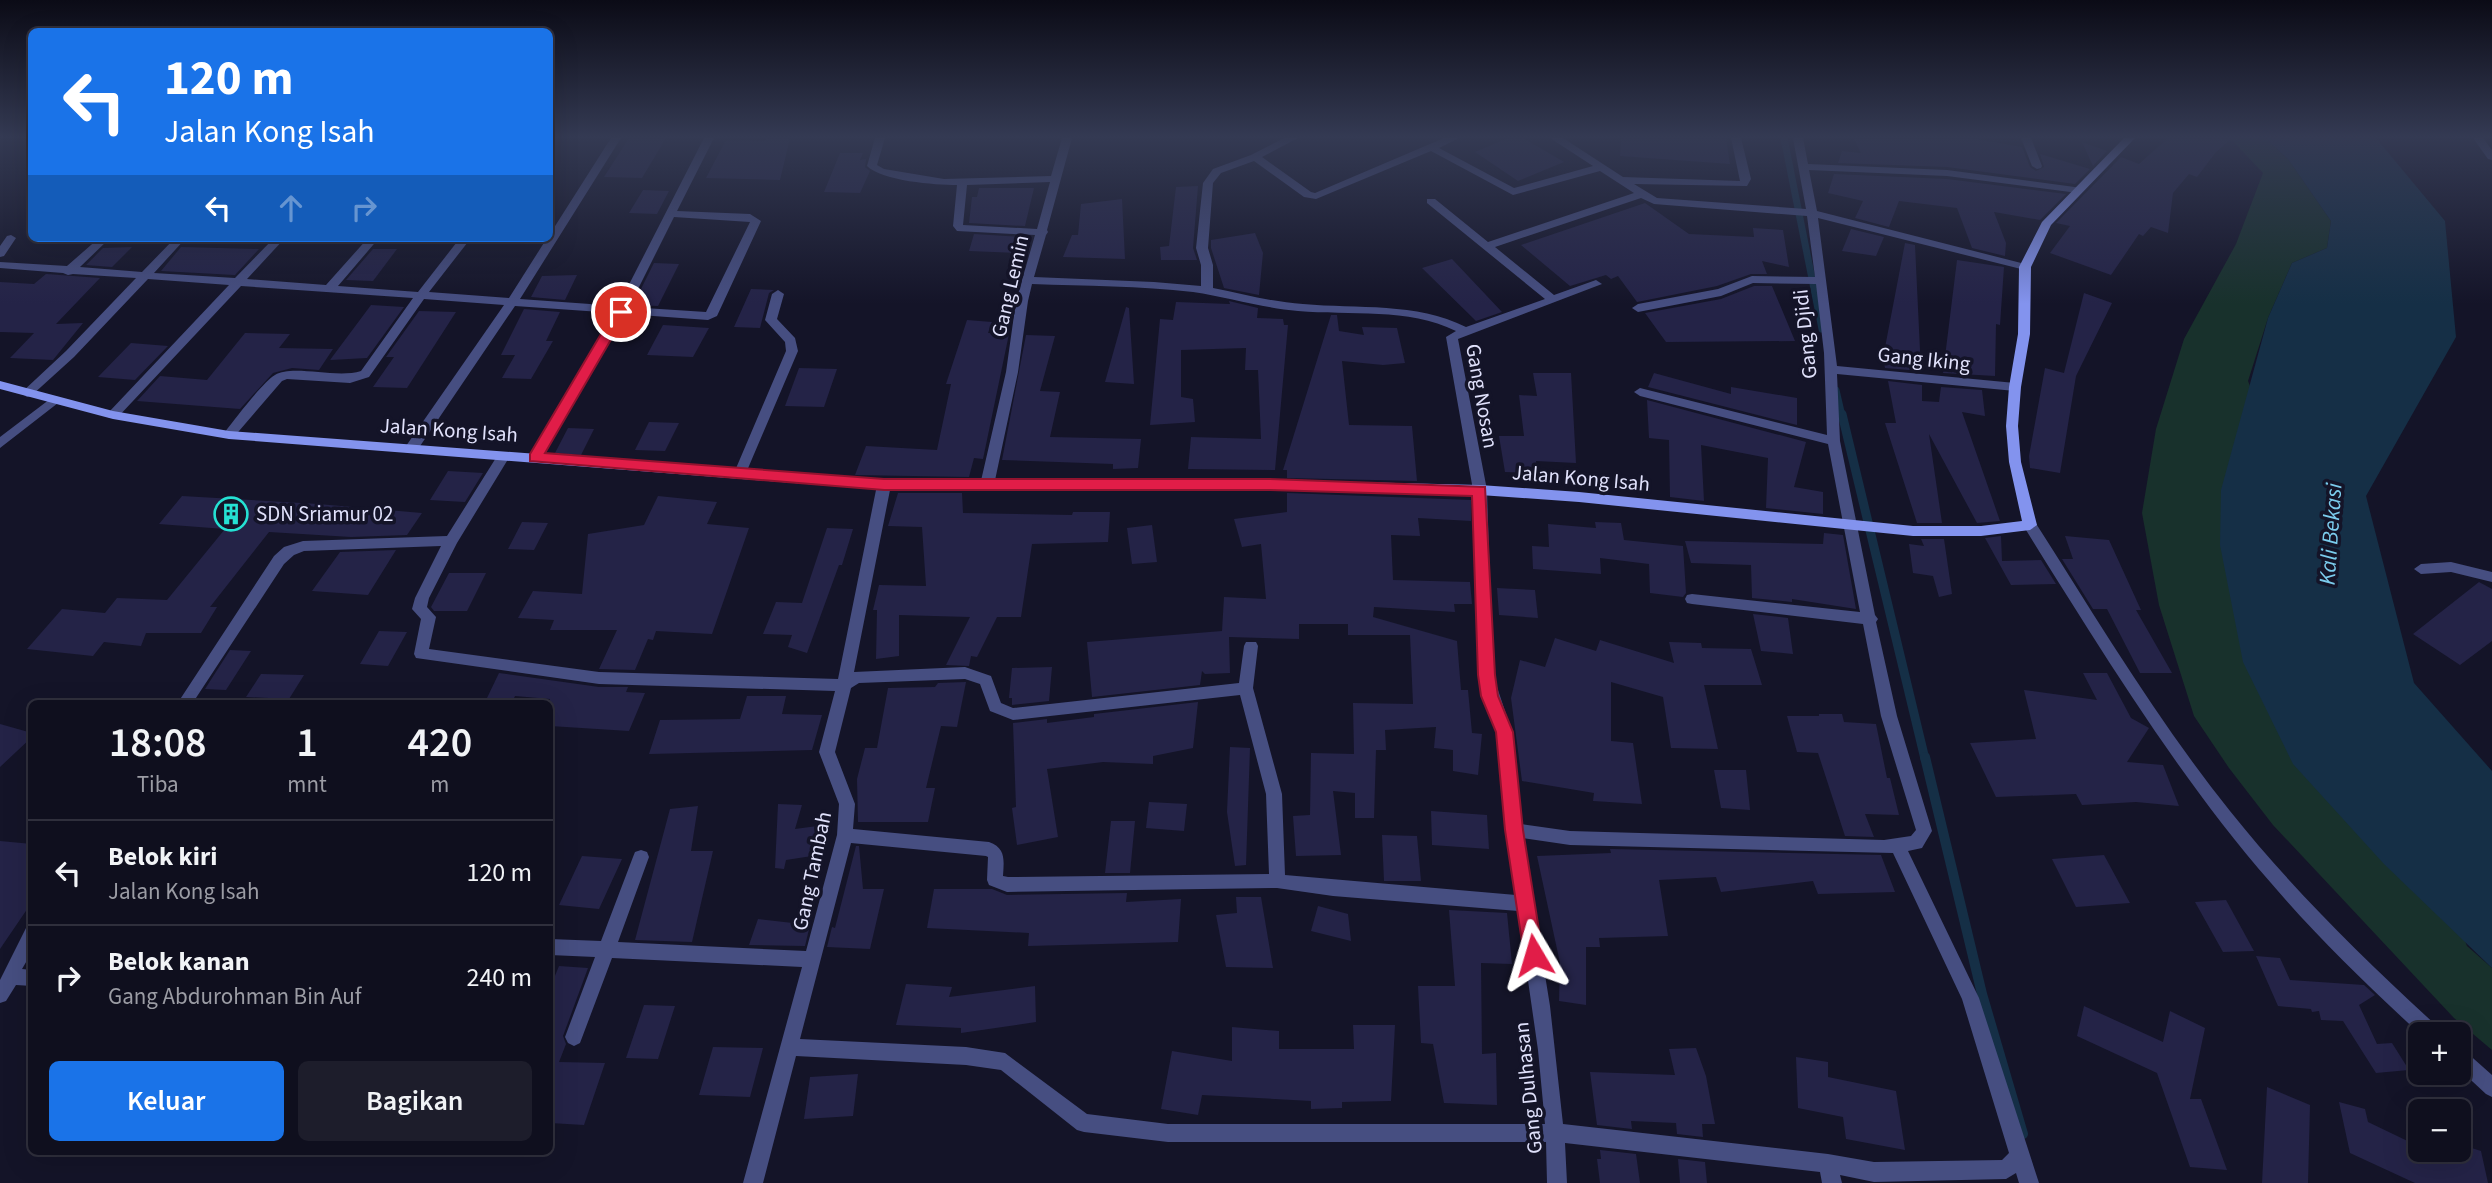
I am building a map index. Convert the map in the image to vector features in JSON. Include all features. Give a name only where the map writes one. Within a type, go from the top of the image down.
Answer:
[{"type":"street","points":[[553,237],[581,193]]},
{"type":"street","points":[[535,458],[621,312],[683,193]]},
{"type":"street","points":[[961,193],[958,226],[961,229],[1043,232]]},
{"type":"street","name":"Gang Lemin","points":[[987,485],[1012,372],[1022,301],[1053,193]]},
{"type":"street","points":[[1207,193],[1202,248],[1207,265],[1207,291]]},
{"type":"street","points":[[1305,193],[1315,196],[1322,193]]},
{"type":"street","name":"Gang Djidi","points":[[1809,193],[1821,281],[1834,440],[1889,716],[1924,831],[1916,843],[1898,847]]},
{"type":"street","points":[[2075,193],[2046,224],[2025,267],[2024,334],[2012,426],[2015,462],[2031,525],[2174,745],[2252,851],[2348,957],[2420,1022]]},
{"type":"street","points":[[1490,246],[1639,195],[1666,203],[1812,213],[2025,267]]},
{"type":"street","points":[[1432,201],[1553,300]]},
{"type":"street","points":[[0,265],[621,312],[701,317],[713,313],[756,221],[750,217],[673,214]]},
{"type":"street","points":[[0,254],[11,238]]},
{"type":"street","points":[[68,272],[101,242]]},
{"type":"street","points":[[26,393],[70,354],[177,242]]},
{"type":"street","points":[[113,415],[276,242]]},
{"type":"street","points":[[328,290],[370,242]]},
{"type":"street","points":[[229,435],[274,380],[282,376],[350,379],[365,374],[421,295],[464,242]]},
{"type":"street","points":[[411,449],[550,242]]},
{"type":"street","points":[[1638,308],[1721,292],[1752,279],[1821,281]]},
{"type":"street","points":[[1029,280],[1207,291],[1247,302],[1432,317],[1451,322],[1464,331]]},
{"type":"street","name":"Gang Nosan","points":[[1480,490],[1452,337],[1596,284]]},
{"type":"street","points":[[740,473],[792,351],[791,341],[771,320],[778,294]]},
{"type":"street","name":"Gang Iking","points":[[1830,369],[2015,387]]},
{"type":"street","name":"Jalan Kong Isah","points":[[0,385],[113,415],[229,435],[884,485],[1269,485],[1480,490],[1579,497],[1877,528],[1981,531],[2031,525]]},
{"type":"street","points":[[1640,392],[1834,440]]},
{"type":"street","points":[[0,444],[54,400]]},
{"type":"street","points":[[503,456],[451,541],[419,609],[429,617],[421,654],[599,678],[844,685],[856,677],[965,673],[986,680],[995,707],[1013,715],[1246,688]]},
{"type":"street","name":"Gang Tambah","points":[[753,1183],[845,835],[847,804],[827,752],[844,685],[884,485]]},
{"type":"street","name":"Gang Dulhasan","points":[[1480,490],[1486,675],[1490,696],[1505,732],[1514,830],[1527,904],[1556,1133],[1557,1183]]},
{"type":"street","points":[[187,700],[279,560],[289,551],[303,546],[451,541]]},
{"type":"street","points":[[2421,569],[2451,567],[2492,577]]},
{"type":"street","points":[[1692,599],[1871,619]]},
{"type":"street","points":[[1251,646],[1246,688],[1273,794],[1277,881]]},
{"type":"street","points":[[1514,830],[1570,838],[1898,847],[1969,998],[2013,1163],[2021,1183]]},
{"type":"street","points":[[845,835],[989,849],[996,854],[995,880],[1007,885],[1277,881],[1527,904]]},
{"type":"street","points":[[574,1037],[641,857]]},
{"type":"street","points":[[0,995],[13,975],[13,963],[28,940]]},
{"type":"street","points":[[553,947],[813,959]]},
{"type":"street","points":[[13,975],[28,977]]},
{"type":"street","points":[[789,1048],[966,1056],[1005,1062],[1084,1123],[1168,1133],[1556,1133],[1828,1163],[1874,1172],[1902,1174],[2013,1163]]},
{"type":"street","points":[[2471,1068],[2492,1088]]},
{"type":"street","points":[[1828,1163],[1832,1183]]},
{"type":"street","points":[[2013,1163],[2029,1183]]},
{"type":"green space","points":[[2255,193],[2312,193],[2331,221],[2327,248],[2292,263],[2268,318],[2248,381],[2467,946],[2492,968],[2492,1050],[2471,1032],[2471,1022],[2459,1022],[2454,1018],[2273,825],[2229,768],[2194,716],[2159,605],[2142,513],[2156,429],[2184,339],[2236,244]]},
{"type":"water","name":"Kali Bekasi","points":[[2312,193],[2422,193],[2445,221],[2456,337],[2366,496],[2414,683],[2492,771],[2492,968],[2384,864],[2293,764],[2243,662],[2220,545],[2221,490],[2268,318],[2292,263],[2327,248],[2331,221]]},
{"type":"building","points":[[641,193],[668,193],[657,214],[629,213]]},
{"type":"building","points":[[978,193],[1033,193],[1025,226],[969,223],[972,197],[977,197]]},
{"type":"building","points":[[1175,193],[1197,193],[1193,248],[1197,260],[1161,260],[1160,247],[1169,246]]},
{"type":"building","points":[[1829,193],[2066,194],[2040,220],[1994,212],[2006,243],[2005,256],[1972,248],[1957,208],[1899,201],[1889,227],[1855,218],[1863,201]]},
{"type":"building","points":[[2085,193],[2173,193],[2168,233],[2151,227],[2143,236],[2139,234],[2111,275],[2050,253],[2070,226],[2056,223]]},
{"type":"building","points":[[1122,199],[1125,259],[1063,257],[1072,235],[1078,235],[1081,204]]},
{"type":"building","points":[[1645,203],[1689,234],[1754,237],[1753,228],[1783,230],[1789,267],[1762,261],[1767,274],[1751,274],[1717,286],[1637,302],[1618,276],[1611,279],[1606,275],[1570,286],[1521,245]]},
{"type":"building","points":[[1851,229],[1884,237],[1876,256],[1842,251]]},
{"type":"building","points":[[1255,233],[1263,253],[1259,295],[1224,288],[1211,240]]},
{"type":"building","points":[[974,234],[1022,237],[1018,253],[969,251]]},
{"type":"building","points":[[1905,243],[1915,245],[1921,371],[1885,368],[1883,358]]},
{"type":"building","points":[[132,247],[112,267],[86,265],[103,248]]},
{"type":"building","points":[[181,247],[259,249],[235,275],[161,271]]},
{"type":"building","points":[[373,249],[397,249],[373,281],[346,280]]},
{"type":"building","points":[[1452,259],[1502,312],[1476,321],[1422,268]]},
{"type":"building","points":[[1957,260],[2004,267],[2000,325],[1996,324],[1995,376],[1943,373]]},
{"type":"building","points":[[654,263],[679,264],[658,306],[633,305]]},
{"type":"building","points":[[46,274],[100,278],[56,324],[83,323],[53,360],[10,358],[34,333],[0,332],[0,282],[34,284]]},
{"type":"building","points":[[577,275],[565,300],[531,297],[542,276]]},
{"type":"building","points":[[1754,286],[1772,286],[1795,341],[1666,342],[1645,313],[1721,299]]},
{"type":"building","points":[[751,289],[774,290],[769,293],[760,328],[734,327]]},
{"type":"building","points":[[2084,293],[2112,303],[2076,376],[2060,473],[2030,468],[2029,456],[2045,368],[2064,373]]},
{"type":"building","points":[[1229,301],[1258,308],[1257,318],[1283,319],[1284,325],[1288,325],[1275,470],[1188,469],[1191,437],[1261,439],[1258,370],[1245,370],[1246,348],[1181,350],[1181,397],[1193,399],[1195,422],[1150,425],[1160,319],[1173,320],[1176,302],[1230,304]]},
{"type":"building","points":[[371,305],[404,307],[367,358],[330,360]]},
{"type":"building","points":[[1126,307],[1129,308],[1134,384],[1105,382]]},
{"type":"building","points":[[524,309],[560,312],[546,341],[553,341],[531,379],[502,378],[515,355],[501,355]]},
{"type":"building","points":[[419,311],[456,312],[407,388],[373,387],[394,357],[386,357]]},
{"type":"building","points":[[1331,315],[1337,315],[1339,331],[1364,335],[1362,327],[1397,328],[1405,363],[1383,365],[1342,361],[1349,425],[1412,426],[1417,481],[1287,478],[1287,470],[1283,470]]},
{"type":"building","points":[[967,320],[992,322],[988,333],[1009,334],[983,459],[974,458],[969,477],[855,475],[866,446],[937,450],[951,384],[946,384]]},
{"type":"building","points":[[663,325],[709,328],[693,357],[647,355]]},
{"type":"building","points":[[245,333],[290,334],[279,348],[333,349],[319,370],[292,368],[273,373],[240,409],[137,401],[160,376],[207,380]]},
{"type":"building","points":[[1026,335],[1055,336],[1040,391],[1060,392],[1050,437],[1141,439],[1138,468],[1113,469],[1113,464],[1002,460]]},
{"type":"building","points":[[131,343],[168,346],[135,380],[98,377]]},
{"type":"building","points":[[799,368],[837,369],[824,407],[785,406]]},
{"type":"building","points":[[1533,373],[1571,373],[1576,463],[1536,461],[1538,473],[1505,472],[1499,436],[1524,436],[1519,395],[1537,396]]},
{"type":"building","points":[[1654,373],[1731,394],[1731,387],[1797,398],[1797,425],[1648,387]]},
{"type":"building","points":[[1888,381],[1922,385],[1922,401],[1939,402],[1941,387],[1982,390],[1985,416],[1962,412],[2000,521],[1977,523],[1929,434],[1942,523],[1917,523],[1885,423],[1896,423]]},
{"type":"building","points":[[1647,400],[1806,442],[1794,487],[1823,492],[1823,514],[1766,508],[1768,458],[1701,445],[1704,501],[1670,497],[1669,440],[1649,438]]},
{"type":"building","points":[[649,422],[679,423],[665,451],[635,450]]},
{"type":"building","points":[[568,428],[594,429],[581,455],[555,453]]},
{"type":"building","points":[[448,471],[483,473],[465,502],[430,500]]},
{"type":"building","points":[[898,493],[962,493],[963,513],[1072,515],[1073,512],[1110,512],[1108,542],[1032,544],[1021,617],[997,617],[977,657],[971,656],[969,666],[946,665],[970,617],[899,615],[899,656],[876,659],[877,610],[873,610],[879,585],[926,586],[922,527],[888,526]]},
{"type":"building","points":[[1287,493],[1471,500],[1471,521],[1418,518],[1420,536],[1391,535],[1393,580],[1470,582],[1472,604],[1454,604],[1455,612],[1374,607],[1373,617],[1457,641],[1461,690],[1468,690],[1472,733],[1482,734],[1478,775],[1453,771],[1453,750],[1434,748],[1436,727],[1385,730],[1386,750],[1376,750],[1374,818],[1355,818],[1355,793],[1333,791],[1341,855],[1296,856],[1293,816],[1310,815],[1311,753],[1354,754],[1353,703],[1413,704],[1410,635],[1348,635],[1348,624],[1299,624],[1299,639],[1229,637],[1230,673],[1205,674],[1202,671],[1200,685],[1092,697],[1087,642],[1222,631],[1224,597],[1266,599],[1261,544],[1242,547],[1234,519],[1287,512]]},
{"type":"building","points":[[182,496],[422,513],[407,535],[351,537],[269,532],[210,607],[217,607],[201,633],[146,633],[141,646],[104,642],[93,656],[27,649],[62,609],[105,613],[117,598],[167,600],[225,529],[159,524]]},
{"type":"building","points":[[658,496],[717,502],[707,524],[749,528],[712,634],[656,631],[653,640],[648,639],[635,670],[599,669],[617,630],[550,630],[554,620],[518,618],[533,591],[582,594],[588,534],[644,525]]},
{"type":"building","points":[[522,522],[548,523],[534,550],[508,549]]},
{"type":"building","points":[[1595,522],[1621,523],[1624,540],[1683,546],[1686,593],[1683,597],[1650,593],[1649,564],[1600,558],[1601,574],[1533,569],[1532,546],[1549,547],[1548,524],[1596,528]]},
{"type":"building","points":[[1152,525],[1157,562],[1132,564],[1127,528]]},
{"type":"building","points":[[827,528],[853,529],[842,565],[839,565],[807,653],[788,647],[792,635],[763,634],[776,602],[802,603]]},
{"type":"building","points":[[1824,533],[1843,535],[1856,609],[1792,599],[1792,602],[1752,598],[1751,565],[1691,563],[1685,541],[1823,544]]},
{"type":"building","points":[[2001,536],[2002,561],[2041,560],[2056,584],[2011,585],[1985,538]]},
{"type":"building","points":[[2065,536],[2109,540],[2141,610],[2136,610],[2172,673],[2140,673],[2107,609],[2093,609],[2062,559],[2073,559]]},
{"type":"building","points":[[1921,539],[1944,539],[1952,594],[1939,597],[1933,576],[1913,573],[1909,544],[1924,546]]},
{"type":"building","points":[[396,550],[368,595],[312,591],[340,552]]},
{"type":"building","points":[[449,573],[486,573],[467,611],[434,611],[431,607]]},
{"type":"building","points":[[2479,582],[2492,589],[2492,641],[2460,665],[2413,634]]},
{"type":"building","points":[[1497,588],[1535,590],[1538,618],[1499,615]]},
{"type":"building","points":[[1753,614],[1788,618],[1793,654],[1761,651]]},
{"type":"building","points":[[379,631],[407,632],[388,666],[360,664]]},
{"type":"building","points":[[1555,638],[1596,651],[1600,640],[1674,663],[1669,642],[1701,643],[1702,648],[1751,649],[1762,685],[1704,685],[1718,749],[1671,748],[1663,697],[1611,682],[1611,741],[1633,743],[1642,804],[1593,801],[1594,793],[1522,781],[1511,698],[1520,660],[1545,667]]},
{"type":"building","points":[[230,650],[251,651],[226,690],[205,689]]},
{"type":"building","points":[[1052,667],[1049,701],[1012,705],[1012,698],[1009,698],[1012,668]]},
{"type":"building","points":[[499,673],[599,687],[628,687],[626,692],[645,693],[629,731],[553,726],[553,700],[550,699],[515,696],[487,698]]},
{"type":"building","points":[[2083,673],[2107,673],[2131,718],[2149,728],[2127,762],[2163,765],[2179,806],[2136,802],[2082,805],[2076,794],[1996,797],[1970,743],[2036,739],[2024,690],[2097,700]]},
{"type":"building","points":[[261,674],[304,675],[289,699],[246,697]]},
{"type":"building","points":[[966,682],[957,727],[941,726],[926,788],[935,788],[928,822],[858,822],[857,779],[865,748],[877,748],[888,688],[935,687],[938,683]]},
{"type":"building","points":[[747,696],[786,696],[782,714],[822,715],[812,750],[649,754],[660,720],[740,719]]},
{"type":"building","points":[[1198,702],[1193,748],[1153,756],[1153,764],[1103,762],[1047,769],[1058,837],[1017,845],[1012,808],[1016,807],[1013,723],[1047,719],[1047,723],[1094,717],[1094,714]]},
{"type":"building","points":[[1842,714],[1844,722],[1876,724],[1887,778],[1890,778],[1899,815],[1865,814],[1874,837],[1845,836],[1818,753],[1797,752],[1787,716]]},
{"type":"building","points":[[0,724],[28,732],[28,741],[0,767]]},
{"type":"building","points":[[1230,747],[1250,748],[1246,865],[1235,866],[1227,812]]},
{"type":"building","points":[[1714,770],[1746,770],[1750,810],[1721,808]]},
{"type":"building","points":[[1149,802],[1187,804],[1184,831],[1146,828]]},
{"type":"building","points":[[778,804],[802,805],[795,829],[825,825],[825,854],[786,860],[784,869],[775,868]]},
{"type":"building","points":[[698,806],[691,851],[713,851],[692,942],[635,940],[670,809]]},
{"type":"building","points":[[1431,811],[1487,815],[1489,849],[1432,845]]},
{"type":"building","points":[[1111,821],[1135,821],[1130,873],[1105,873]]},
{"type":"building","points":[[1382,835],[1417,836],[1421,881],[1384,881]]},
{"type":"building","points":[[0,841],[28,844],[28,908],[0,949]]},
{"type":"building","points":[[856,846],[859,846],[863,889],[884,889],[870,949],[827,947],[832,927],[835,928]]},
{"type":"building","points":[[1610,849],[1881,855],[1895,892],[1818,894],[1813,881],[1721,892],[1716,877],[1659,880],[1668,936],[1599,938],[1600,947],[1586,947],[1586,1005],[1559,1001],[1560,963],[1537,856],[1611,853]]},
{"type":"building","points":[[2104,855],[2130,903],[2076,907],[2052,859]]},
{"type":"building","points":[[582,856],[622,859],[599,909],[559,905]]},
{"type":"building","points":[[934,889],[992,889],[1007,895],[1127,893],[1126,902],[1181,899],[1178,942],[1028,946],[1029,933],[927,928]]},
{"type":"building","points":[[1236,897],[1261,897],[1273,968],[1226,967],[1216,915],[1237,913]]},
{"type":"building","points":[[2226,900],[2254,951],[2223,952],[2195,902]]},
{"type":"building","points":[[1318,906],[1348,914],[1351,941],[1311,931]]},
{"type":"building","points":[[1449,910],[1507,913],[1512,964],[1481,963],[1482,1054],[1496,1053],[1497,1105],[1444,1103],[1433,1044],[1421,1043],[1418,986],[1455,986]]},
{"type":"building","points":[[758,919],[810,925],[805,946],[749,945]]},
{"type":"building","points":[[2256,956],[2280,958],[2290,980],[2364,985],[2375,995],[2359,1005],[2377,1044],[2392,1043],[2408,1070],[2376,1073],[2343,1021],[2321,1020],[2319,1011],[2312,1012],[2311,1009],[2278,1006]]},
{"type":"building","points":[[559,966],[588,968],[563,1036],[566,1044],[559,1062],[605,1063],[584,1125],[553,1123],[553,981]]},
{"type":"building","points":[[906,984],[952,987],[949,997],[1035,986],[1036,1022],[961,1033],[961,1028],[896,1025]]},
{"type":"building","points":[[644,1005],[675,1006],[658,1059],[626,1058]]},
{"type":"building","points":[[2084,1006],[2163,1042],[2170,1011],[2205,1028],[2190,1099],[2201,1099],[2227,1170],[2190,1167],[2157,1073],[2077,1036]]},
{"type":"building","points":[[1353,1025],[1395,1025],[1391,1101],[1342,1102],[1342,1108],[1311,1109],[1311,1101],[1202,1095],[1198,1115],[1161,1109],[1172,1051],[1232,1061],[1232,1027],[1279,1031],[1279,1049],[1354,1049]]},
{"type":"building","points":[[713,1047],[763,1048],[750,1097],[699,1095]]},
{"type":"building","points":[[1696,1048],[1706,1076],[1715,1124],[1702,1124],[1703,1137],[1677,1134],[1676,1123],[1631,1121],[1632,1129],[1597,1125],[1590,1072],[1675,1075],[1669,1049]]},
{"type":"building","points":[[1796,1057],[1828,1062],[1828,1077],[1896,1091],[1905,1150],[1846,1139],[1843,1117],[1798,1108]]},
{"type":"building","points":[[858,1074],[853,1116],[804,1119],[810,1077]]},
{"type":"building","points":[[2267,1087],[2310,1105],[2308,1183],[2262,1183]]},
{"type":"building","points":[[2339,1102],[2365,1109],[2368,1122],[2408,1141],[2408,1162],[2471,1162],[2471,1148],[2481,1151],[2488,1183],[2415,1183],[2350,1153]]},
{"type":"building","points":[[1600,1150],[1636,1154],[1640,1183],[1600,1183],[1597,1159],[1601,1159]]},
{"type":"building","points":[[1678,1159],[1705,1162],[1707,1183],[1680,1183]]},
{"type":"waterway","points":[[1795,193],[1822,329]]},
{"type":"waterway","points":[[1836,390],[1842,416]]},
{"type":"waterway","points":[[1842,414],[1925,759]]},
{"type":"waterway","points":[[1925,757],[1982,994],[2023,1134]]},
{"type":"place","name":"SDN Sriamur 02","points":[[231,514]]},
{"type":"route","points":[[621,312],[535,458],[884,485],[1269,485],[1480,490],[1486,675],[1490,696],[1505,732],[1514,830],[1534,955]]}]
